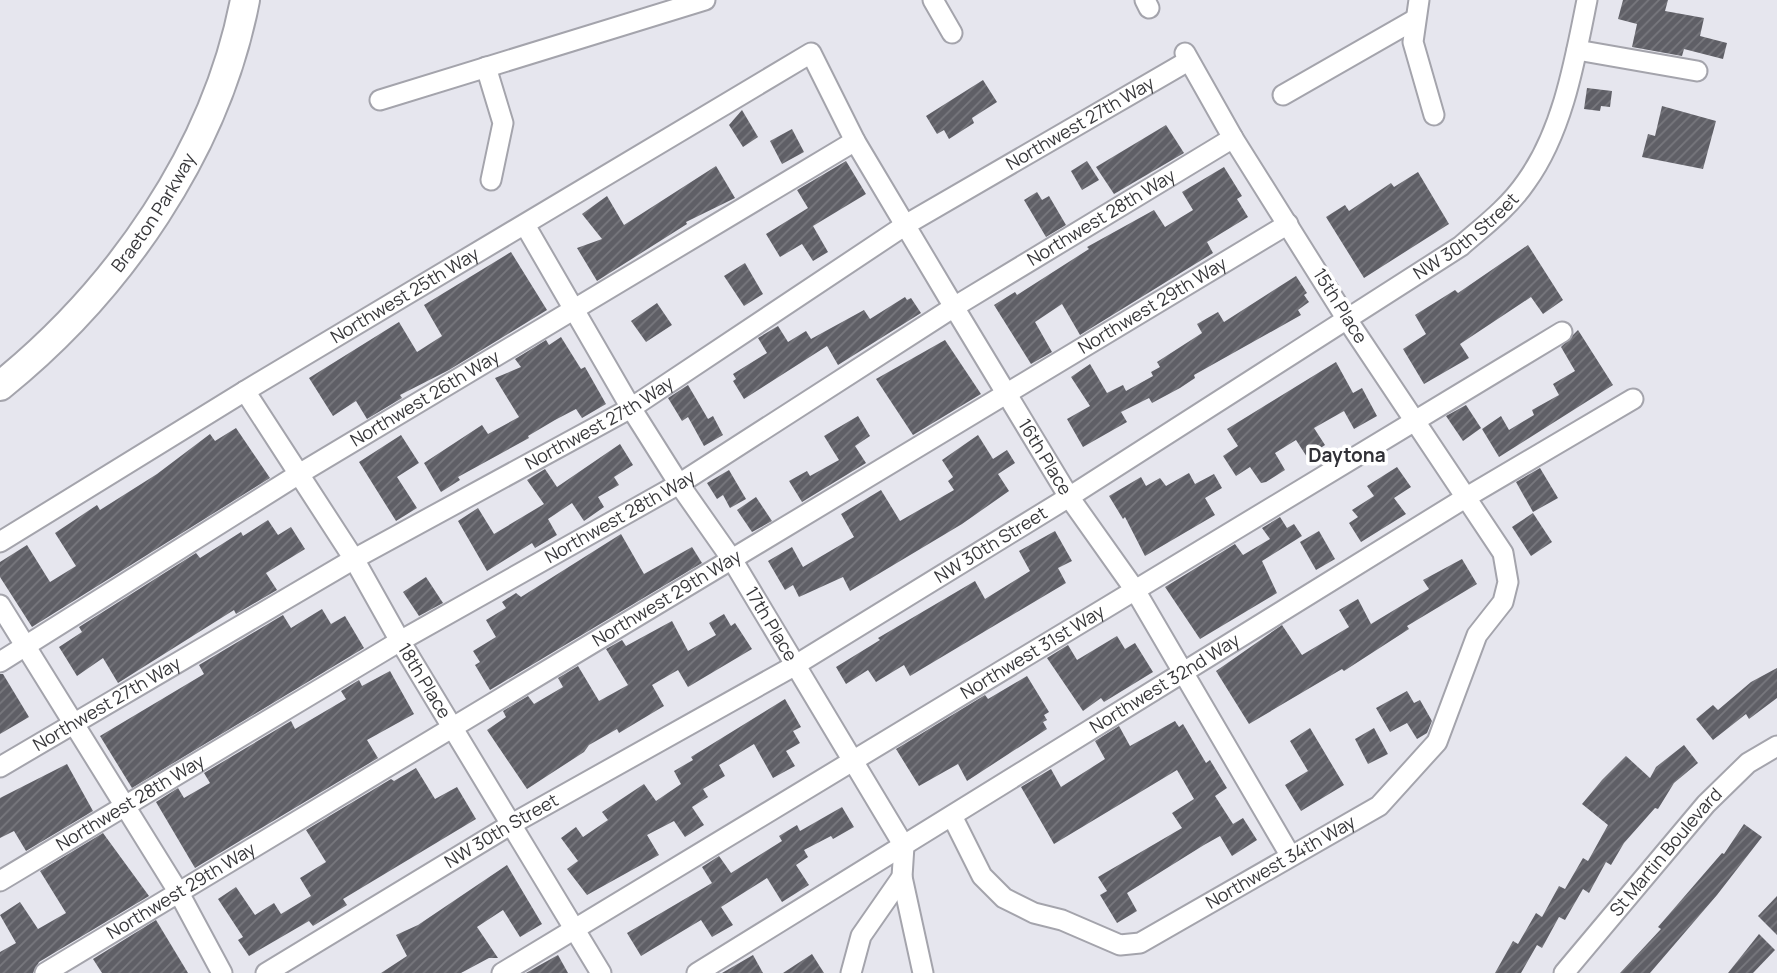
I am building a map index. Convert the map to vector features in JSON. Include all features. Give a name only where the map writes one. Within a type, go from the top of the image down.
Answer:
[{"type":"street","name":"Braeton Parkway","points":[[0,386],[26,365],[77,313],[140,239],[190,156],[216,94],[240,24],[245,0]]},
{"type":"street","points":[[380,100],[705,0]]},
{"type":"street","points":[[933,0],[952,33]]},
{"type":"street","points":[[1419,0],[1413,41],[1434,115]]},
{"type":"street","name":"NW 30th Street","points":[[266,973],[510,825],[794,666],[1069,497],[1346,317],[1461,246],[1498,214],[1526,183],[1546,149],[1577,50],[1587,0]]},
{"type":"street","points":[[1283,95],[1414,20]]},
{"type":"street","points":[[1577,50],[1697,71]]},
{"type":"street","name":"16th Place","points":[[811,53],[855,141],[907,224],[954,307],[1069,497],[1135,590],[1186,673],[1290,855]]},
{"type":"street","name":"Northwest 25th Way","points":[[0,542],[246,391],[811,53]]},
{"type":"street","name":"15th Place","points":[[1187,57],[1233,138],[1346,317],[1503,553]]},
{"type":"street","name":"Northwest 27th Way","points":[[0,767],[354,559],[631,408],[907,224],[1187,57]]},
{"type":"street","points":[[486,67],[503,123],[491,180]]},
{"type":"street","name":"Northwest 28th Way","points":[[0,881],[400,640],[679,484],[954,307],[1233,138]]},
{"type":"street","name":"Northwest 26th Way","points":[[0,662],[299,474],[855,141]]},
{"type":"street","name":"Northwest 29th Way","points":[[45,973],[1009,396],[1288,224]]},
{"type":"street","name":"17th Place","points":[[525,225],[631,408],[679,484],[733,561],[904,846]]},
{"type":"street","name":"Northwest 31st Way","points":[[502,973],[1562,332]]},
{"type":"street","name":"18th Place","points":[[246,391],[354,559],[510,825],[601,973]]},
{"type":"street","name":"Northwest 32nd Way","points":[[697,973],[1465,498],[1633,398]]},
{"type":"street","name":"Northwest 34th Way","points":[[952,816],[982,876],[1004,898],[1034,913],[1062,920],[1119,945],[1140,943],[1379,806],[1437,742],[1478,635],[1503,602],[1508,582],[1503,553]]},
{"type":"street","points":[[0,605],[122,807],[178,893],[222,973]]},
{"type":"street","name":"St Martin Boulevard","points":[[1564,973],[1706,804],[1748,763],[1777,746]]},
{"type":"street","points":[[904,846],[902,877],[923,973]]},
{"type":"street","points":[[851,973],[861,936],[902,877]]},
{"type":"building","points":[[1623,0],[1668,0],[1665,11],[1704,18],[1700,36],[1727,43],[1723,59],[1684,49],[1682,56],[1632,47],[1637,24],[1618,19]]},
{"type":"building","points":[[983,80],[997,102],[972,118],[974,123],[949,139],[944,130],[937,134],[926,116]]},
{"type":"building","points":[[1587,88],[1612,91],[1610,107],[1601,106],[1600,111],[1584,109]]},
{"type":"building","points":[[1662,106],[1716,121],[1703,169],[1642,157],[1648,134],[1655,136]]},
{"type":"building","points":[[742,110],[758,137],[743,147],[729,125]]},
{"type":"building","points":[[1166,125],[1184,153],[1114,194],[1096,167]]},
{"type":"building","points":[[792,129],[804,152],[782,164],[770,141]]},
{"type":"building","points":[[846,161],[866,194],[813,226],[828,252],[813,261],[802,244],[780,257],[766,234],[808,208],[797,190]]},
{"type":"building","points":[[1087,161],[1099,180],[1082,190],[1071,171]]},
{"type":"building","points":[[716,166],[735,198],[686,222],[687,224],[597,281],[577,248],[602,239],[582,214],[607,196],[624,225]]},
{"type":"building","points":[[1224,167],[1242,196],[1237,199],[1248,217],[1207,242],[1213,253],[1080,335],[1062,304],[1035,322],[1052,352],[1031,364],[994,305],[1015,292],[1017,295],[1089,249],[1087,247],[1154,210],[1165,227],[1193,210],[1182,192]]},
{"type":"building","points":[[1418,172],[1449,224],[1364,278],[1326,217],[1345,205],[1349,211],[1391,183],[1394,187]]},
{"type":"building","points":[[1037,192],[1042,200],[1049,196],[1066,225],[1046,237],[1024,200]]},
{"type":"building","points":[[1528,245],[1563,300],[1543,314],[1531,297],[1460,344],[1469,358],[1424,384],[1403,349],[1426,334],[1415,315],[1455,290],[1458,293]]},
{"type":"building","points":[[511,252],[547,310],[449,370],[400,395],[402,398],[367,419],[356,401],[333,416],[309,378],[399,322],[417,352],[442,336],[424,305]]},
{"type":"building","points":[[745,263],[763,294],[744,306],[724,276]]},
{"type":"building","points":[[1296,276],[1307,293],[1304,295],[1309,302],[1298,310],[1301,315],[1194,375],[1195,378],[1180,388],[1152,403],[1149,398],[1121,412],[1127,422],[1083,447],[1067,419],[1090,406],[1071,377],[1090,364],[1107,393],[1123,385],[1126,391],[1153,376],[1151,372],[1160,367],[1157,362],[1202,333],[1197,324],[1218,312],[1224,322]]},
{"type":"building","points":[[905,297],[907,300],[911,298],[921,313],[838,365],[827,346],[744,399],[733,381],[736,379],[733,374],[767,353],[758,338],[778,326],[788,342],[806,331],[811,339],[864,310],[870,319]]},
{"type":"building","points":[[657,303],[672,325],[646,342],[631,321]]},
{"type":"building","points":[[1578,330],[1613,385],[1499,457],[1482,429],[1501,416],[1509,430],[1534,415],[1532,410],[1559,395],[1553,384],[1575,371],[1561,347]]},
{"type":"building","points":[[561,337],[581,369],[585,367],[606,404],[582,418],[576,409],[555,420],[528,436],[529,438],[458,477],[460,480],[441,492],[424,463],[482,425],[488,434],[519,417],[495,378],[521,367],[515,359],[546,340],[549,345]]},
{"type":"building","points":[[945,340],[981,394],[913,435],[876,379]]},
{"type":"building","points":[[1336,362],[1353,393],[1362,388],[1377,416],[1354,429],[1344,411],[1314,428],[1325,445],[1307,457],[1296,440],[1275,453],[1285,470],[1266,482],[1261,483],[1250,467],[1236,476],[1223,456],[1238,446],[1227,429]]},
{"type":"building","points":[[688,385],[708,419],[713,416],[723,435],[704,446],[688,417],[682,421],[668,398]]},
{"type":"building","points":[[1466,405],[1481,428],[1463,441],[1446,416]]},
{"type":"building","points":[[858,416],[870,436],[855,446],[866,463],[802,502],[789,481],[807,471],[810,476],[839,460],[824,436]]},
{"type":"building","points":[[236,428],[270,478],[32,627],[0,577],[0,562],[27,545],[50,582],[76,566],[55,533],[97,505],[100,510],[157,474],[210,434],[215,441]]},
{"type":"building","points":[[401,435],[419,463],[397,477],[417,508],[396,521],[359,462]]},
{"type":"building","points":[[978,435],[993,459],[1007,450],[1015,463],[998,474],[1009,491],[962,524],[850,591],[843,577],[799,597],[793,585],[785,590],[768,561],[792,547],[803,567],[854,537],[841,514],[881,490],[900,521],[954,490],[948,481],[953,477],[942,460]]},
{"type":"building","points":[[620,444],[633,465],[614,477],[619,485],[598,497],[604,507],[584,521],[572,503],[548,519],[557,535],[535,548],[532,543],[487,571],[458,521],[478,508],[494,534],[544,504],[527,480],[545,469],[557,487]]},
{"type":"building","points":[[1397,467],[1411,487],[1394,498],[1406,514],[1361,542],[1349,523],[1358,517],[1352,510],[1374,496],[1367,486]]},
{"type":"building","points":[[1540,468],[1558,498],[1533,512],[1516,482]]},
{"type":"building","points":[[729,470],[746,499],[730,508],[723,495],[717,499],[707,483]]},
{"type":"building","points":[[1189,473],[1195,484],[1214,474],[1222,488],[1205,498],[1215,515],[1145,556],[1125,517],[1123,519],[1109,496],[1141,477],[1146,486],[1160,478],[1166,486]]},
{"type":"building","points":[[756,497],[772,521],[752,532],[737,510]]},
{"type":"building","points":[[1533,513],[1552,542],[1531,556],[1512,527]]},
{"type":"building","points":[[1280,517],[1287,528],[1294,524],[1302,536],[1262,561],[1277,593],[1200,639],[1165,587],[1235,544],[1243,555],[1270,539],[1262,528]]},
{"type":"building","points":[[268,520],[278,535],[291,527],[305,549],[266,573],[277,590],[236,614],[234,610],[118,683],[103,658],[77,676],[59,647],[82,632],[79,627],[196,553],[200,558],[241,532],[243,536]]},
{"type":"building","points":[[1055,531],[1072,561],[1058,568],[1066,583],[910,676],[904,665],[876,682],[868,670],[846,684],[836,667],[880,640],[878,638],[975,581],[985,599],[1030,571],[1019,551]]},
{"type":"building","points":[[1319,531],[1335,559],[1316,570],[1300,542]]},
{"type":"building","points":[[621,534],[644,574],[692,547],[702,563],[490,690],[475,665],[480,662],[473,651],[496,637],[486,620],[506,608],[502,602],[516,593],[521,597]]},
{"type":"building","points":[[1462,559],[1477,584],[1407,626],[1409,629],[1344,671],[1342,669],[1249,724],[1216,671],[1282,625],[1302,655],[1349,627],[1339,610],[1358,599],[1371,624],[1429,589],[1423,580]]},
{"type":"building","points":[[426,577],[443,603],[419,616],[403,592]]},
{"type":"building","points":[[322,609],[331,624],[345,616],[364,648],[132,788],[100,736],[204,674],[199,665],[283,615],[291,628]]},
{"type":"building","points":[[724,614],[731,626],[735,623],[752,649],[688,687],[678,670],[652,685],[664,706],[619,733],[617,729],[589,745],[584,752],[527,789],[487,730],[506,717],[503,711],[528,696],[534,704],[563,687],[558,678],[578,666],[599,701],[628,685],[606,649],[622,640],[626,646],[672,621],[688,651],[716,635],[709,623]]},
{"type":"building","points":[[1117,636],[1125,649],[1135,643],[1153,672],[1104,702],[1101,698],[1083,711],[1047,658],[1068,645],[1077,660]]},
{"type":"building","points":[[1777,668],[1777,698],[1749,719],[1746,714],[1713,740],[1696,719],[1713,705],[1718,710],[1751,682]]},
{"type":"building","points":[[390,671],[414,714],[367,740],[378,758],[195,868],[156,802],[178,788],[184,798],[210,783],[204,773],[291,721],[295,729],[346,699],[341,691],[359,680],[362,686]]},
{"type":"building","points":[[0,674],[3,674],[29,717],[0,734]]},
{"type":"building","points":[[1027,676],[1049,712],[1044,715],[1047,720],[1043,722],[1047,729],[967,781],[958,764],[919,786],[896,749],[985,695],[988,699]]},
{"type":"building","points":[[1407,691],[1414,703],[1420,700],[1432,721],[1427,733],[1417,739],[1407,723],[1390,732],[1376,708]]},
{"type":"building","points":[[785,699],[801,727],[793,731],[800,743],[786,751],[795,766],[773,778],[754,744],[719,765],[725,776],[703,789],[708,797],[692,807],[704,825],[685,837],[674,821],[647,835],[659,855],[587,895],[567,869],[578,861],[561,838],[576,827],[583,837],[608,820],[602,812],[644,784],[656,801],[681,784],[674,771],[693,760],[691,757]]},
{"type":"building","points":[[1175,721],[1179,727],[1183,724],[1206,763],[1210,760],[1227,788],[1215,796],[1233,824],[1243,818],[1257,840],[1232,856],[1220,836],[1204,845],[1127,893],[1137,911],[1117,923],[1100,895],[1107,891],[1098,877],[1182,828],[1172,813],[1194,799],[1177,770],[1054,844],[1021,787],[1051,769],[1061,787],[1105,759],[1095,741],[1119,726],[1130,746]]},
{"type":"building","points":[[1310,728],[1344,785],[1301,811],[1285,785],[1308,771],[1290,741]]},
{"type":"building","points":[[1374,728],[1388,754],[1368,764],[1355,739]]},
{"type":"building","points":[[1684,745],[1698,763],[1674,783],[1658,809],[1655,808],[1624,843],[1611,865],[1606,862],[1589,893],[1583,889],[1565,920],[1559,917],[1542,948],[1537,945],[1521,973],[1495,973],[1513,941],[1518,944],[1536,913],[1542,917],[1559,886],[1565,889],[1583,858],[1588,861],[1608,825],[1582,804],[1626,756],[1650,778],[1656,767]]},
{"type":"building","points":[[67,764],[93,811],[26,851],[14,831],[0,838],[0,798]]},
{"type":"building","points":[[416,768],[435,799],[457,787],[476,819],[343,899],[347,905],[313,926],[309,921],[249,956],[238,940],[243,937],[218,899],[236,887],[255,915],[274,903],[281,914],[311,896],[300,878],[326,862],[306,830],[391,779],[394,781]]},
{"type":"building","points":[[842,807],[854,827],[833,839],[831,836],[804,850],[808,857],[796,865],[809,885],[782,902],[767,878],[721,907],[733,925],[712,937],[701,920],[641,956],[627,933],[712,883],[702,867],[719,856],[731,873],[782,841],[779,836],[797,825],[800,831]]},
{"type":"building","points":[[1744,824],[1762,837],[1717,895],[1650,973],[1620,973],[1661,929],[1658,927],[1722,853],[1724,854]]},
{"type":"building","points":[[103,833],[149,896],[39,962],[33,973],[0,973],[0,952],[16,943],[0,915],[20,902],[38,929],[66,913],[40,871]]},
{"type":"building","points":[[507,865],[542,924],[520,937],[503,910],[477,927],[498,958],[489,958],[461,973],[381,973],[407,956],[396,935],[418,925]]},
{"type":"building","points":[[1777,896],[1777,935],[1758,916]]},
{"type":"building","points":[[156,920],[188,973],[102,973],[93,959]]},
{"type":"building","points":[[1759,934],[1775,950],[1753,973],[1728,973]]},
{"type":"building","points":[[812,954],[824,973],[783,973]]},
{"type":"building","points":[[558,955],[568,973],[526,973],[540,965]]},
{"type":"building","points":[[753,955],[763,973],[722,973]]},
{"type":"district","name":"Daytona","points":[[1347,455]]}]
